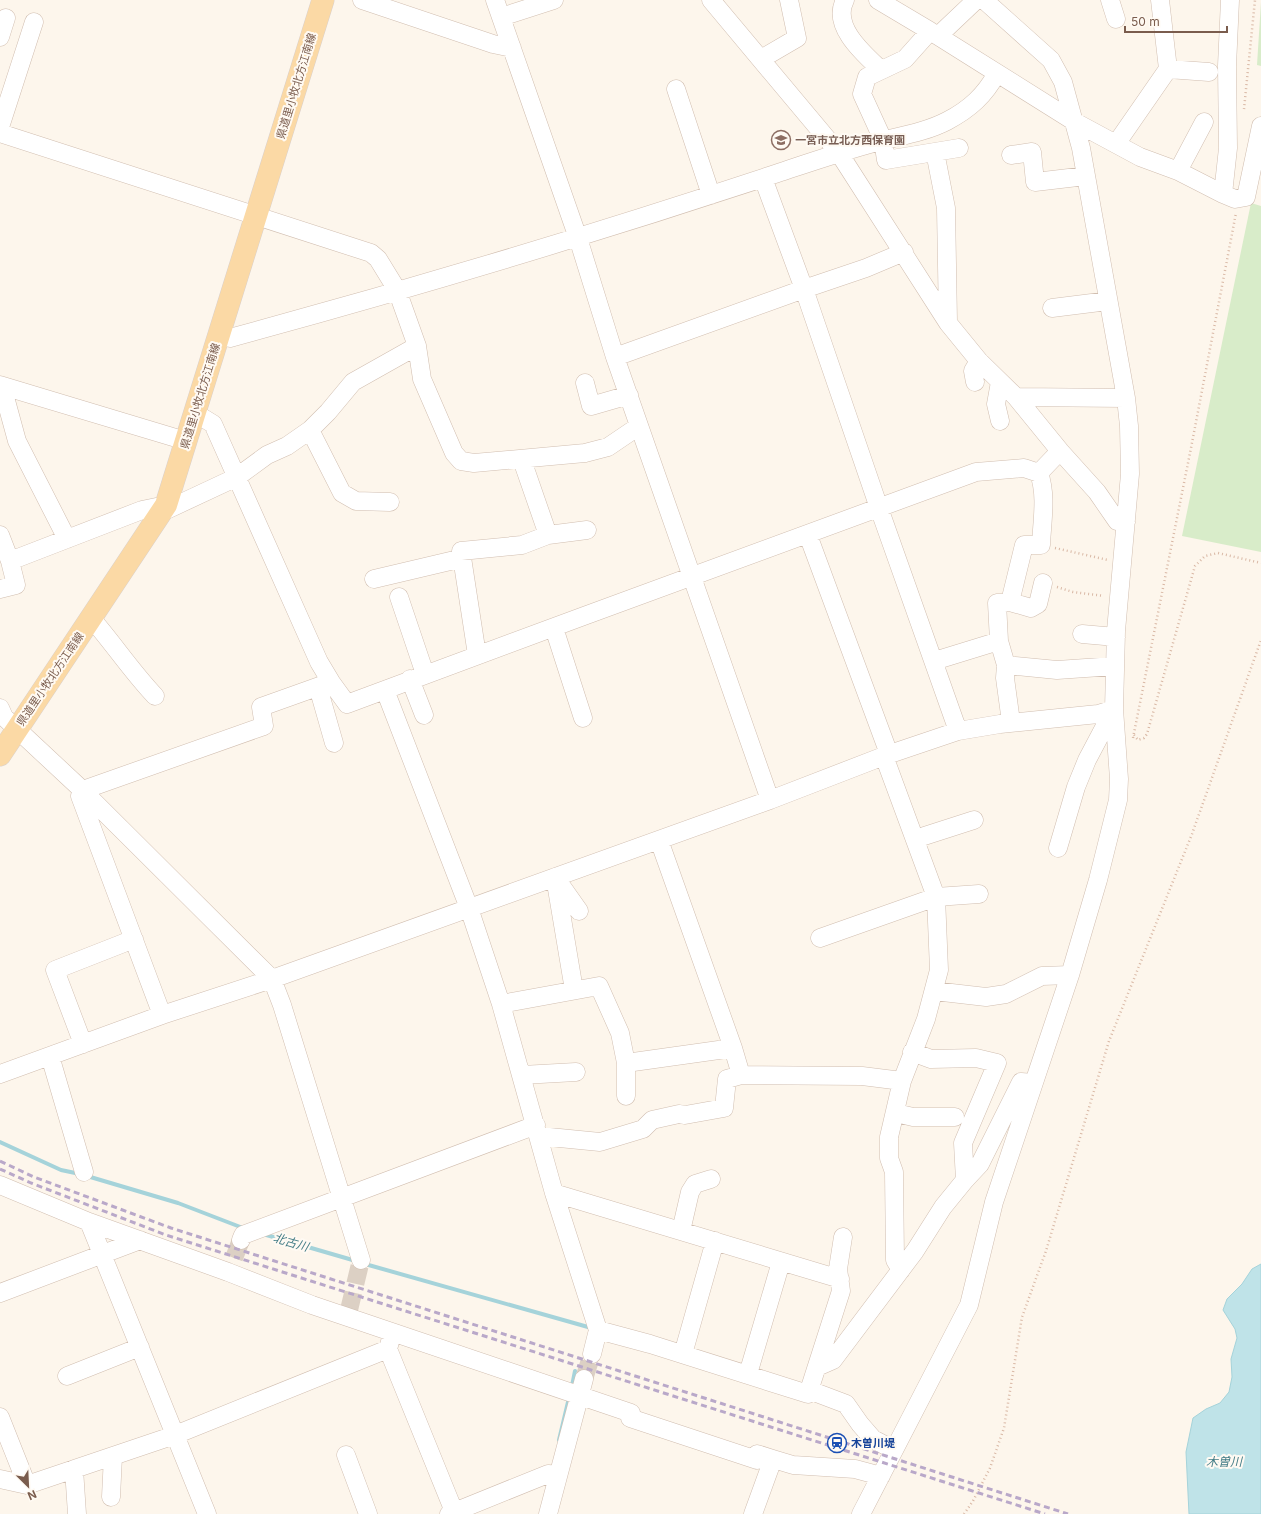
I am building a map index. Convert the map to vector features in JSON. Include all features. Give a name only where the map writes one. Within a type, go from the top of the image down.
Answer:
[{"type":"main road","name":"県道里小牧北方江南線","points":[[0,755],[163,509],[195,413],[323,0]]},
{"type":"street","points":[[362,0],[493,44],[512,48]]},
{"type":"street","points":[[495,0],[578,238],[615,357],[770,800]]},
{"type":"street","points":[[501,18],[554,0]]},
{"type":"street","points":[[711,0],[839,153],[904,252],[948,323],[979,361],[1016,397],[1060,451],[1097,492],[1118,521],[1126,522]]},
{"type":"street","points":[[761,59],[797,38],[789,0]]},
{"type":"street","points":[[845,0],[841,7],[844,24],[856,45],[881,70]]},
{"type":"street","points":[[878,0],[934,33],[1075,122],[1140,157],[1178,171],[1229,196],[1246,197],[1261,126]]},
{"type":"street","points":[[1110,0],[1116,19]]},
{"type":"street","points":[[1116,144],[1168,70],[1160,0]]},
{"type":"street","points":[[1229,196],[1227,66],[1230,0]]},
{"type":"street","points":[[861,1514],[969,1305],[994,1202],[1070,975],[1098,880],[1118,800],[1118,760],[1114,709],[1118,598],[1130,474],[1130,426],[1126,398],[1086,176],[1075,122],[1063,82],[1051,60],[986,1],[934,33],[905,59],[867,77],[862,94],[883,140],[886,160],[959,148]]},
{"type":"street","points":[[0,37],[6,18]]},
{"type":"street","points":[[0,127],[34,22]]},
{"type":"street","points":[[1168,70],[1209,72]]},
{"type":"street","points":[[219,336],[230,338],[578,238],[839,153],[883,140],[907,135],[947,121],[975,103],[989,87],[997,73]]},
{"type":"street","points":[[676,89],[711,195]]},
{"type":"street","points":[[1178,171],[1204,122]]},
{"type":"street","points":[[0,132],[371,253],[378,259],[397,290],[418,346],[422,379],[454,453],[461,462],[474,464],[586,453],[608,447],[639,426]]},
{"type":"street","points":[[935,152],[946,208],[948,323]]},
{"type":"street","points":[[1011,155],[1032,152],[1035,182],[1086,176]]},
{"type":"street","points":[[763,178],[804,289],[879,508],[958,731]]},
{"type":"street","points":[[615,357],[866,268],[904,252]]},
{"type":"street","points":[[1052,308],[1108,301]]},
{"type":"street","points":[[10,561],[142,510],[163,509],[237,477],[255,463],[287,446],[310,430],[328,412],[353,382],[418,346]]},
{"type":"street","points":[[975,382],[973,371],[979,361]]},
{"type":"street","points":[[1000,382],[996,404],[1000,421]]},
{"type":"street","points":[[585,383],[591,406],[629,395]]},
{"type":"street","points":[[1,386],[186,441]]},
{"type":"street","points":[[1,386],[17,441],[67,539]]},
{"type":"street","points":[[1016,397],[1126,398]]},
{"type":"street","points":[[195,413],[213,424],[319,662],[325,685],[334,743]]},
{"type":"street","points":[[310,430],[342,493],[356,501],[390,502]]},
{"type":"street","points":[[1039,472],[1060,451]]},
{"type":"street","points":[[522,460],[548,535]]},
{"type":"street","points":[[325,685],[348,704],[976,472],[1024,468],[1039,472]]},
{"type":"street","points":[[1010,602],[1024,545],[1041,545],[1044,497],[1043,483],[1039,472]]},
{"type":"street","points":[[478,656],[462,552],[522,545],[548,535],[587,530]]},
{"type":"street","points":[[0,535],[10,561],[16,585],[0,588]]},
{"type":"street","points":[[808,535],[936,896],[939,970],[926,1019],[902,1081],[896,1113],[889,1137],[889,1158],[894,1172],[894,1260],[901,1270]]},
{"type":"street","points":[[374,579],[463,558]]},
{"type":"street","points":[[1011,722],[1005,678],[1006,665],[1000,641],[997,603],[1010,602],[1031,608],[1038,604],[1043,583]]},
{"type":"street","points":[[399,597],[418,677],[424,715]]},
{"type":"street","points":[[91,618],[155,696]]},
{"type":"street","points":[[554,628],[583,718]]},
{"type":"street","points":[[1082,634],[1116,637]]},
{"type":"street","points":[[934,661],[1000,641]]},
{"type":"street","points":[[1006,665],[1057,670],[1115,666]]},
{"type":"street","points":[[162,1016],[80,796],[83,790],[264,726],[261,707],[325,685]]},
{"type":"street","points":[[385,690],[470,908],[501,1004],[554,1193],[598,1330],[592,1354]]},
{"type":"street","points":[[0,708],[4,716],[83,790],[272,979],[285,1013],[361,1260]]},
{"type":"street","points":[[0,1074],[162,1016],[272,979],[770,800],[887,755],[958,731],[1011,722],[1098,714],[1114,709]]},
{"type":"street","points":[[1058,848],[1076,787],[1087,760],[1114,709]]},
{"type":"street","points":[[915,839],[974,820]]},
{"type":"street","points":[[659,840],[733,1048],[741,1075]]},
{"type":"street","points":[[555,877],[579,911]]},
{"type":"street","points":[[555,877],[574,990]]},
{"type":"street","points":[[820,938],[936,896],[979,894]]},
{"type":"street","points":[[83,1044],[55,970],[134,939]]},
{"type":"street","points":[[934,991],[986,997],[1006,994],[1042,976],[1070,975]]},
{"type":"street","points":[[501,1004],[599,986],[620,1033],[626,1063],[626,1096]]},
{"type":"street","points":[[626,1063],[733,1048]]},
{"type":"street","points":[[912,1052],[931,1059],[976,1058],[997,1063],[963,1143],[964,1180]]},
{"type":"street","points":[[50,1056],[84,1172]]},
{"type":"street","points":[[522,1075],[576,1072]]},
{"type":"street","points":[[242,1238],[259,1227],[537,1130],[600,1142],[643,1129],[652,1120],[679,1114],[685,1115],[724,1108],[727,1079],[741,1075],[862,1076],[902,1081]]},
{"type":"street","points":[[817,1367],[834,1360],[901,1270],[943,1207],[964,1180],[980,1164],[1021,1082],[1033,1083]]},
{"type":"street","points":[[896,1113],[913,1117],[954,1116]]},
{"type":"street","points":[[681,1231],[690,1192],[695,1184],[711,1179]]},
{"type":"street","points":[[0,1186],[140,1240],[231,1265],[348,1314],[390,1341],[482,1362],[631,1413],[630,1418],[757,1460],[758,1454],[793,1465],[855,1469],[881,1476]]},
{"type":"street","points":[[554,1193],[840,1279]]},
{"type":"street","points":[[90,1222],[207,1514]]},
{"type":"street","points":[[598,1330],[683,1354],[808,1394],[841,1291],[838,1269],[843,1237]]},
{"type":"street","points":[[0,1294],[102,1253],[140,1240]]},
{"type":"street","points":[[683,1354],[715,1241]]},
{"type":"street","points":[[748,1374],[781,1262]]},
{"type":"street","points":[[0,1479],[27,1485],[175,1435],[390,1341]]},
{"type":"street","points":[[390,1341],[453,1513],[548,1474],[558,1475]]},
{"type":"street","points":[[67,1376],[140,1347]]},
{"type":"street","points":[[548,1514],[584,1379]]},
{"type":"street","points":[[809,1390],[846,1404],[860,1424],[874,1439],[894,1450]]},
{"type":"street","points":[[0,1417],[27,1485]]},
{"type":"street","points":[[346,1454],[368,1514]]},
{"type":"street","points":[[111,1497],[113,1456]]},
{"type":"street","points":[[752,1514],[773,1459]]},
{"type":"street","points":[[74,1469],[77,1514]]},
{"type":"path","points":[[1244,116],[1255,0]]},
{"type":"path","points":[[1118,760],[1126,758],[1130,750],[1216,324],[1236,213],[1229,196]]},
{"type":"path","points":[[1041,545],[1121,563]]},
{"type":"path","points":[[1134,731],[1135,738],[1138,740],[1144,738],[1147,734],[1196,566],[1205,556],[1218,552],[1261,563]]},
{"type":"path","points":[[1043,583],[1073,592],[1118,598]]},
{"type":"path","points":[[964,1514],[973,1501],[990,1468],[1004,1428],[1022,1317],[1046,1251],[1109,1041],[1192,834],[1261,640]]},
{"type":"green space","points":[[1261,2],[1261,66],[1257,65]]},
{"type":"green space","points":[[1251,203],[1261,206],[1261,552],[1182,536]]},
{"type":"water","name":"木曽川","points":[[1261,1264],[1261,1514],[1189,1514],[1186,1452],[1193,1418],[1206,1409],[1220,1403],[1229,1392],[1232,1377],[1231,1359],[1237,1338],[1235,1329],[1223,1310],[1227,1299],[1242,1284],[1252,1269]]},
{"type":"waterway","name":"北古川","points":[[0,1142],[61,1170],[80,1174]]},
{"type":"waterway","name":"北古川","points":[[87,1176],[178,1203],[243,1228]]},
{"type":"waterway","name":"北古川","points":[[263,1234],[356,1261]]},
{"type":"waterway","name":"北古川","points":[[365,1264],[588,1327]]},
{"type":"waterway","points":[[572,1386],[575,1371]]},
{"type":"waterway","points":[[559,1440],[568,1402]]},
{"type":"tunnel","points":[[234,1258],[241,1240]]},
{"type":"tunnel","points":[[349,1310],[361,1260]]},
{"type":"tunnel","points":[[584,1379],[592,1354]]},
{"type":"railway","points":[[0,1161],[34,1177],[171,1228],[1068,1514]]},
{"type":"railway","points":[[0,1169],[31,1183],[166,1235],[1045,1514]]},
{"type":"place","name":"一宮市立北方西保育園","points":[[781,140]]},
{"type":"place","name":"木曽川堤","points":[[837,1443]]}]
